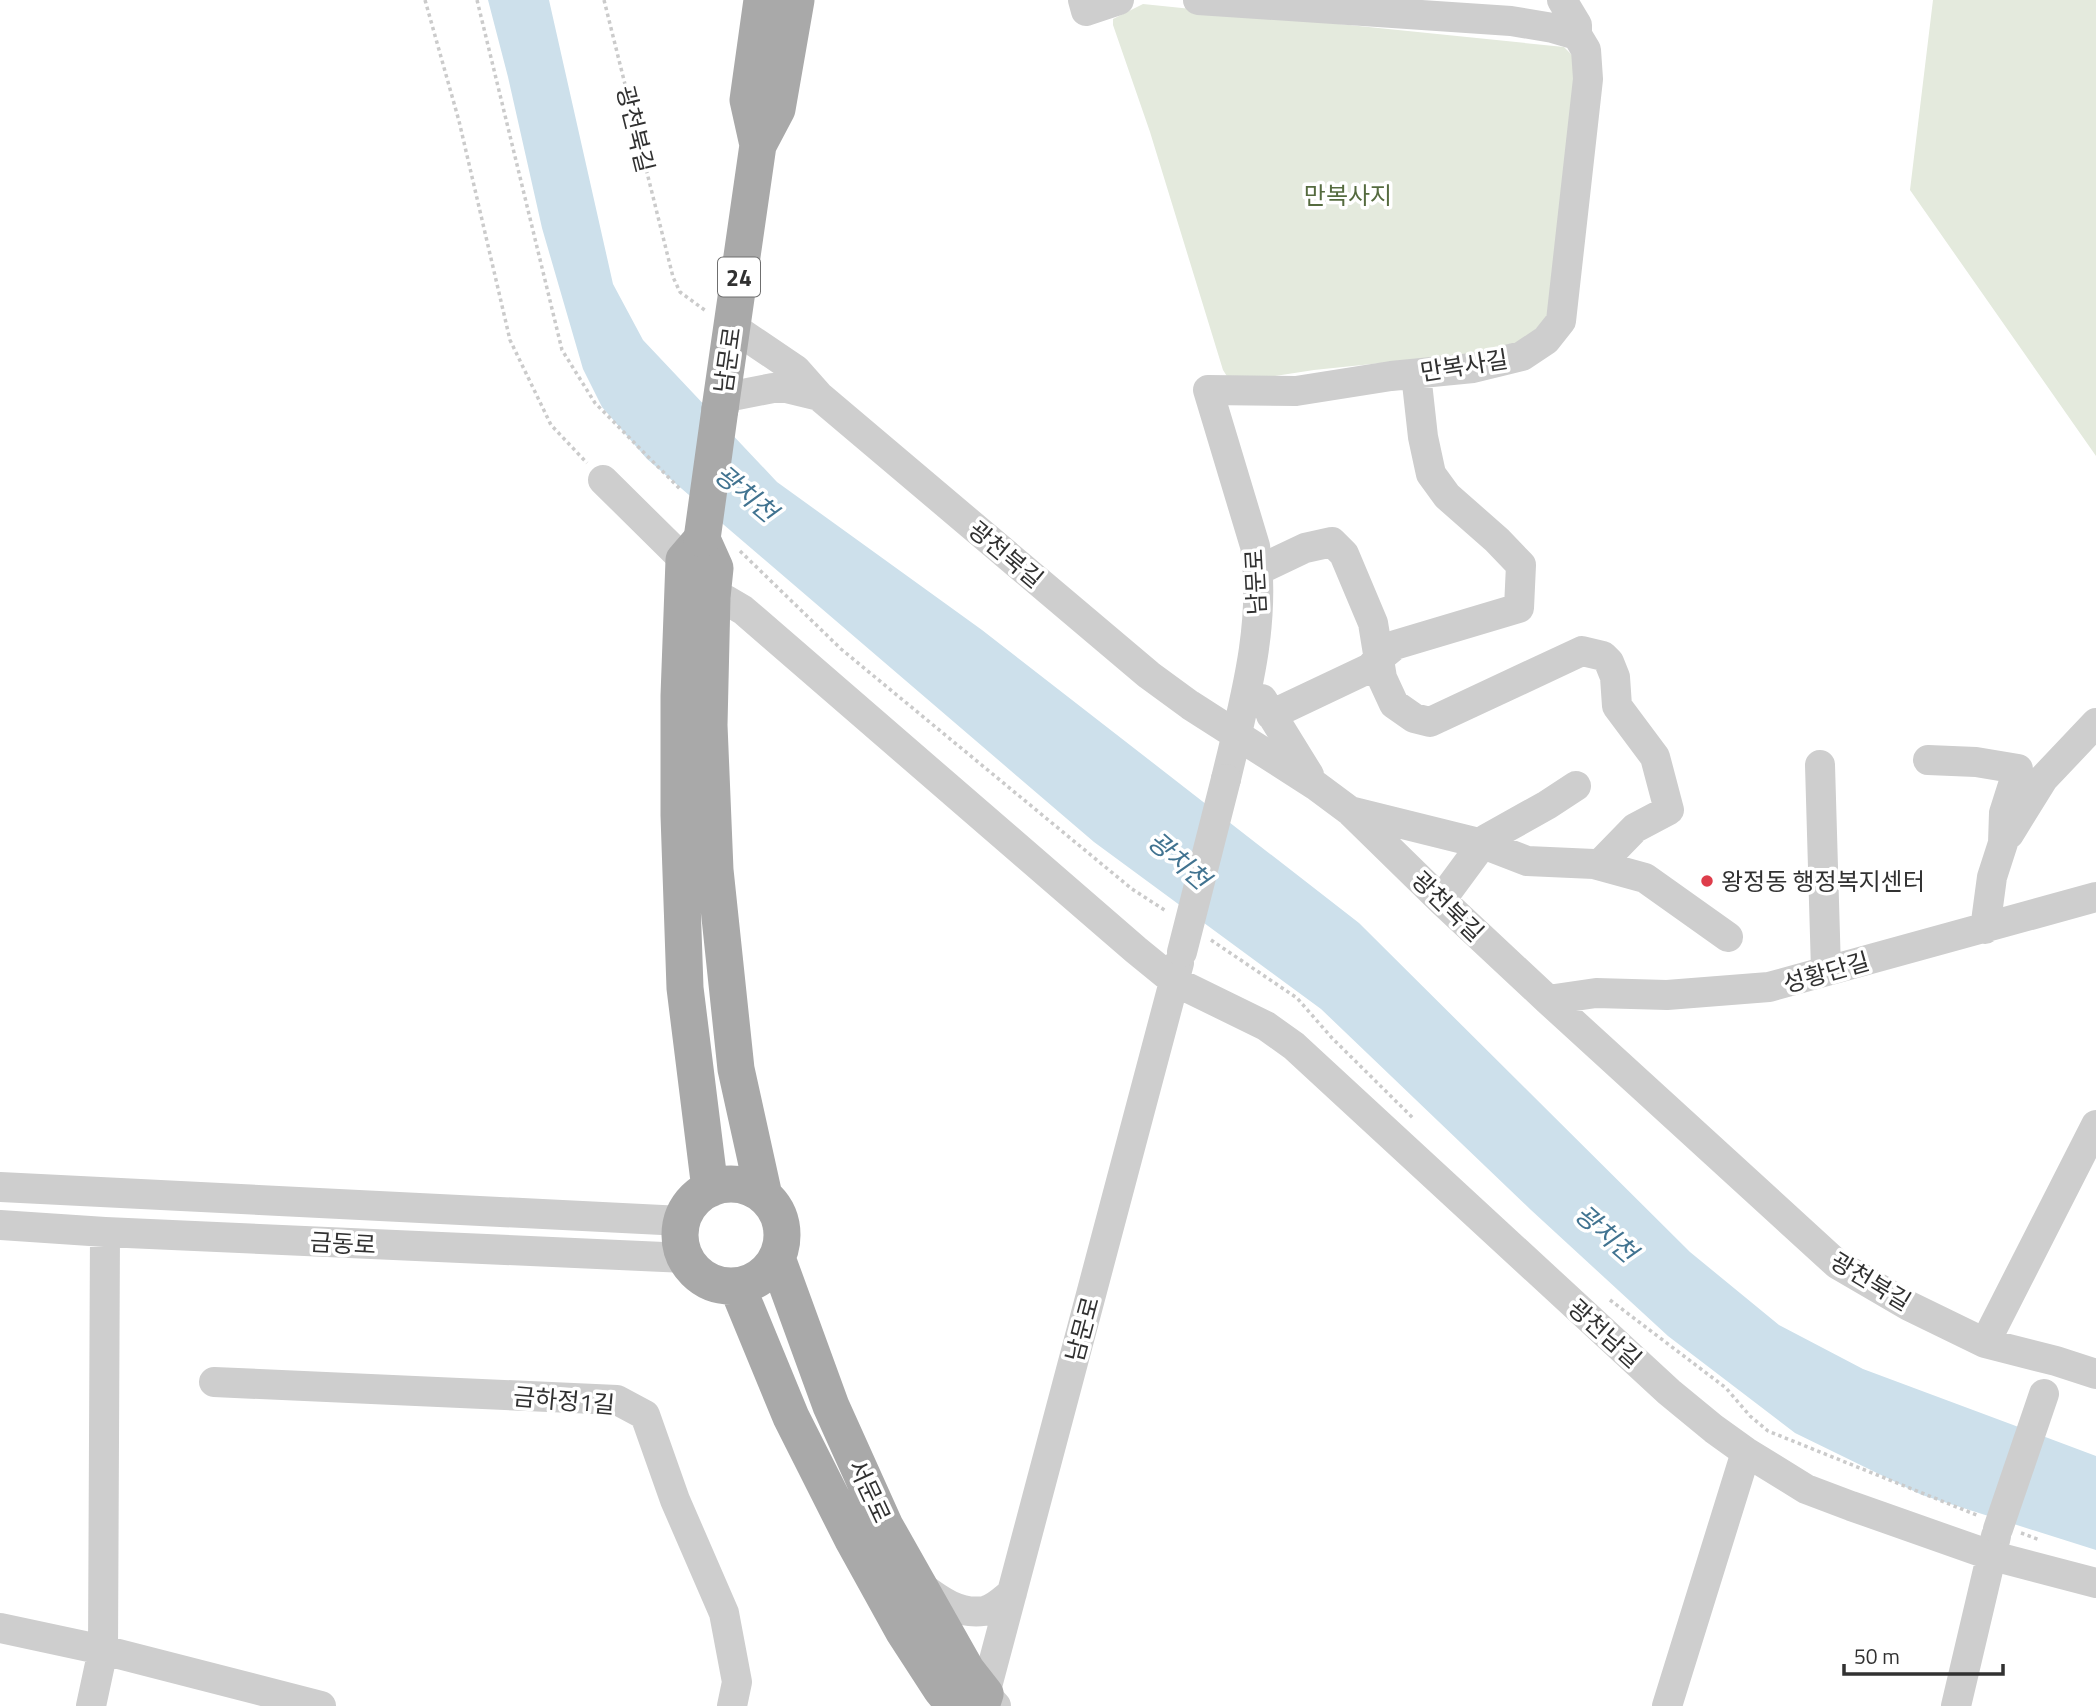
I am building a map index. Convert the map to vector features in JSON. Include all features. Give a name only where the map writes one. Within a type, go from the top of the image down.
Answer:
[{"type":"main road","name":"남문로","points":[[758,145],[748,100],[762,0]]},
{"type":"main road","name":"남문로","points":[[710,1189],[685,988],[680,872],[679,696],[693,550],[721,403],[758,145],[777,109],[796,0]]},
{"type":"main road","points":[[693,550],[715,568],[709,725],[715,870],[736,1069],[764,1196]]},
{"type":"main road","points":[[680,872],[715,870]]},
{"type":"main road","points":[[733,1184],[750,1188],[764,1196],[775,1209],[781,1225],[782,1242],[777,1258],[767,1272],[754,1281],[737,1286],[721,1285],[705,1279],[692,1269],[681,1238],[682,1221],[690,1206],[710,1189],[733,1184]]},
{"type":"main road","name":"서문로","points":[[777,1258],[831,1406],[885,1526],[967,1671],[979,1703]]},
{"type":"main road","name":"서문로","points":[[737,1286],[792,1417],[852,1538],[904,1632],[941,1689],[979,1703]]},
{"type":"street","points":[[1083,0],[1086,11],[1119,0]]},
{"type":"street","points":[[1198,0],[1369,6],[1511,21],[1553,27],[1581,43]]},
{"type":"street","points":[[1562,0],[1577,25],[1581,43]]},
{"type":"street","name":"만복사길","points":[[1208,390],[1296,391],[1416,373],[1473,368],[1522,356],[1546,340],[1561,321],[1588,79],[1581,43]]},
{"type":"street","name":"광천북길","points":[[731,326],[796,370],[819,396],[1149,675],[1189,705],[1315,785],[1350,811],[1548,1000],[1837,1264],[1909,1306],[1985,1343],[2096,1374]]},
{"type":"street","points":[[1271,715],[1370,668],[1395,645],[1519,608],[1521,565],[1447,496],[1431,474],[1423,437],[1416,373]]},
{"type":"street","name":"광천북길","points":[[721,403],[773,388],[786,388],[819,396]]},
{"type":"street","name":"남문로","points":[[979,1703],[1012,1592],[1182,952],[1237,734],[1256,636],[1259,570],[1255,546],[1208,390]]},
{"type":"street","points":[[603,480],[693,550]]},
{"type":"street","points":[[1259,570],[1305,548],[1332,542],[1344,554],[1373,623],[1382,678],[1394,704],[1414,718],[1430,722],[1583,652],[1603,656],[1609,662],[1615,677],[1617,706],[1655,757],[1669,810],[1635,828],[1599,865]]},
{"type":"street","name":"광천남길","points":[[712,597],[726,600],[743,610],[1174,981],[1257,1021],[1294,1046],[1669,1392],[1745,1452],[1806,1489],[1851,1506],[1995,1542],[2096,1583]]},
{"type":"street","points":[[1250,670],[1256,689],[1315,785]]},
{"type":"street","points":[[1985,929],[1992,877],[2003,843],[2043,779],[2096,723]]},
{"type":"street","points":[[1928,760],[1976,762],[2018,769],[2004,813],[2003,843]]},
{"type":"street","points":[[1820,765],[1826,971]]},
{"type":"street","points":[[1441,900],[1486,839],[1576,786]]},
{"type":"street","points":[[1350,811],[1483,844],[1527,861],[1599,865],[1645,878],[1728,937]]},
{"type":"street","name":"성황단길","points":[[1548,1000],[1596,993],[1667,995],[1769,988],[2096,897]]},
{"type":"street","points":[[1985,1343],[2096,1125]]},
{"type":"street","name":"금동로","points":[[0,1187],[682,1221]]},
{"type":"street","name":"금동로","points":[[0,1224],[105,1232],[686,1258]]},
{"type":"street","points":[[92,1706],[103,1650],[105,1232]]},
{"type":"street","points":[[1956,1706],[1995,1542],[2056,1361]]},
{"type":"street","name":"금하정1길","points":[[214,1382],[617,1400],[645,1415],[675,1500],[724,1613],[737,1682],[732,1706]]},
{"type":"street","points":[[1667,1706],[1745,1452]]},
{"type":"street","points":[[919,1585],[944,1604],[964,1610],[985,1611],[996,1606],[1012,1592]]},
{"type":"street","points":[[0,1628],[103,1650],[321,1706]]},
{"type":"path","points":[[425,0],[459,121],[510,340],[551,425],[603,480]]},
{"type":"path","name":"광천북길","points":[[604,0],[673,277],[680,292],[696,306],[731,326]]},
{"type":"green space","points":[[1933,0],[2096,0],[2096,456],[1910,190]]},
{"type":"green space","name":"만복사지","points":[[1143,4],[1564,47],[1579,62],[1552,315],[1519,344],[1478,353],[1230,381],[1223,370],[1150,132],[1113,25],[1113,19]]},
{"type":"water","name":"광치천","points":[[488,0],[549,0],[613,284],[643,340],[777,482],[982,630],[1359,923],[1690,1252],[1779,1325],[1863,1369],[2096,1456],[2096,1550],[1922,1495],[1795,1433],[1668,1336],[1531,1210],[1321,1009],[1094,842],[647,459],[602,407],[583,369],[542,228]]},
{"type":"place","name":"왕정동 행정복지센터","points":[[1707,881]]}]
